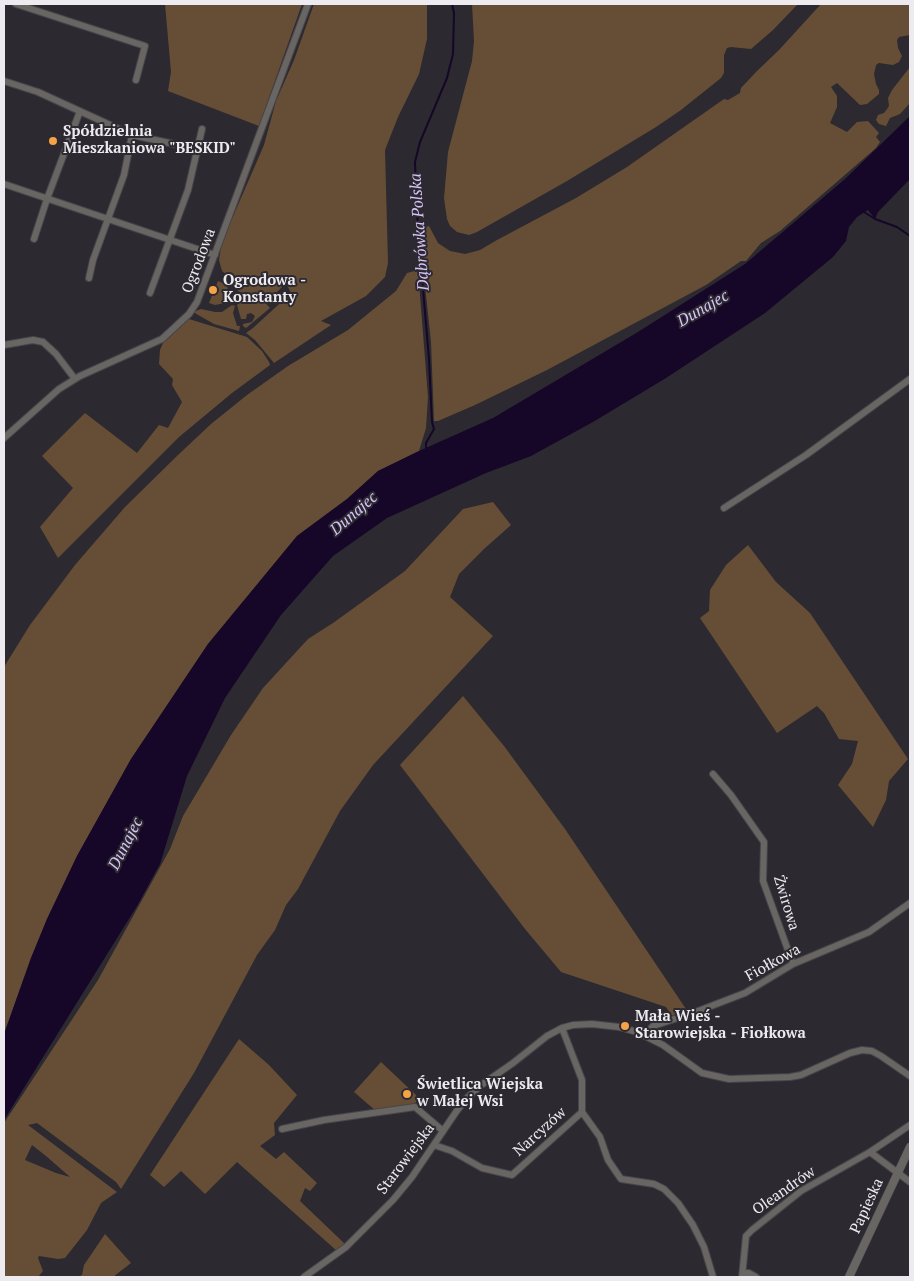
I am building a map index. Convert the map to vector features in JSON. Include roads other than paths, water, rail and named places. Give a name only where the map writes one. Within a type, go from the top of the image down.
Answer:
[{"type":"street","points":[[16,4],[145,46],[136,80]]},
{"type":"street","name":"Ogrodowa","points":[[4,438],[49,396],[75,379],[162,339],[189,314],[197,302],[308,4]]},
{"type":"street","points":[[4,81],[38,92],[132,135],[197,149]]},
{"type":"street","points":[[34,239],[80,111]]},
{"type":"street","points":[[150,293],[188,190],[202,130]]},
{"type":"street","points":[[89,278],[93,260],[124,175],[132,135]]},
{"type":"street","points":[[4,184],[215,255]]},
{"type":"street","points":[[4,345],[33,340],[43,342],[56,354],[75,379]]},
{"type":"street","points":[[724,508],[806,455],[910,379]]},
{"type":"street","name":"Żwirowa","points":[[713,774],[731,795],[764,842],[763,881],[793,964]]},
{"type":"street","name":"Fiołkowa","points":[[644,1035],[653,1026],[693,1014],[744,993],[793,964],[869,932],[910,903]]},
{"type":"street","name":"Starowiejska","points":[[304,1277],[346,1247],[358,1236],[412,1177],[466,1099],[480,1086],[513,1063],[546,1036],[562,1028],[573,1025],[592,1024],[619,1027],[644,1035],[663,1045],[702,1073],[722,1078],[740,1080],[796,1076],[810,1072],[850,1053],[862,1050],[872,1051],[910,1076]]},
{"type":"street","points":[[562,1028],[582,1080],[582,1112],[600,1137],[608,1160],[621,1179],[654,1184],[664,1189],[678,1203],[693,1225],[704,1247],[713,1277]]},
{"type":"street","points":[[282,1129],[324,1120],[415,1107],[443,1131]]},
{"type":"street","name":"Narcyzów","points":[[434,1145],[452,1151],[482,1168],[512,1175],[582,1112]]},
{"type":"street","name":"Oleandrów","points":[[743,1275],[746,1236],[752,1230],[801,1191],[870,1152],[910,1125]]},
{"type":"street","name":"Papieska","points":[[849,1277],[910,1147]]},
{"type":"street","points":[[870,1152],[910,1182]]},
{"type":"street","points":[[743,1275],[756,1277]]},
{"type":"water","name":"Dunajec","points":[[910,116],[910,179],[878,212],[875,219],[868,210],[857,217],[849,227],[846,241],[833,257],[765,313],[666,378],[593,422],[531,456],[486,473],[387,518],[333,556],[281,615],[225,698],[187,776],[160,864],[137,906],[4,1120],[4,1034],[31,958],[77,856],[131,759],[208,644],[297,536],[347,499],[378,471],[493,418],[638,332],[745,264],[845,179]]},
{"type":"waterway","name":"Dąbrówka Polska","points":[[426,451],[426,443],[434,429],[418,230],[415,162],[420,142],[447,78],[453,54],[454,13],[452,4]]},
{"type":"waterway","points":[[864,212],[875,219],[897,227],[910,236]]},
{"type":"place","name":"Spółdzielnia Mieszkaniowa \"BESKID\"","points":[[53,141]]},
{"type":"place","name":"Ogrodowa - Konstanty","points":[[213,290]]},
{"type":"place","name":"Mała Wieś - Starowiejska - Fiołkowa","points":[[625,1026]]},
{"type":"place","name":"Świetlica Wiejska w Małej Wsi","points":[[407,1094]]}]
